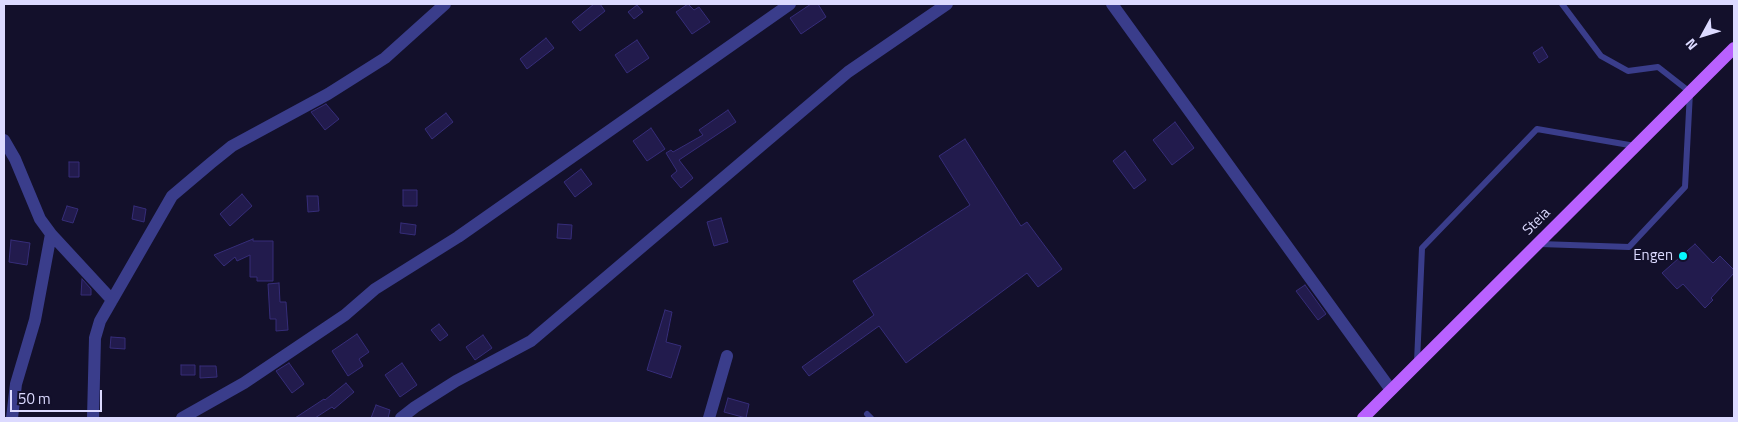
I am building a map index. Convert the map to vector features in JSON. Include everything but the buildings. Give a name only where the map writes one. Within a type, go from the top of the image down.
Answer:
[{"type":"main road","name":"Steia","points":[[1363,418],[1734,48]]},
{"type":"street","points":[[94,418],[95,338],[100,321],[172,196],[232,146],[328,94],[385,58],[445,4]]},
{"type":"street","points":[[182,418],[244,383],[345,315],[375,289],[458,237],[790,4]]},
{"type":"street","points":[[401,418],[415,406],[456,381],[531,341],[848,72],[947,4]]},
{"type":"street","points":[[1112,4],[1391,390]]},
{"type":"street","points":[[4,140],[15,159],[40,219],[51,234],[112,300]]},
{"type":"street","points":[[12,418],[16,384],[35,320],[51,234]]},
{"type":"street","points":[[708,418],[727,356]]},
{"type":"lane","points":[[1539,244],[1628,247],[1685,188],[1690,92],[1658,67],[1628,71],[1601,56],[1562,4]]},
{"type":"lane","points":[[1417,364],[1422,248],[1537,129],[1635,146]]},
{"type":"place","name":"Engen","points":[[1683,256]]}]
